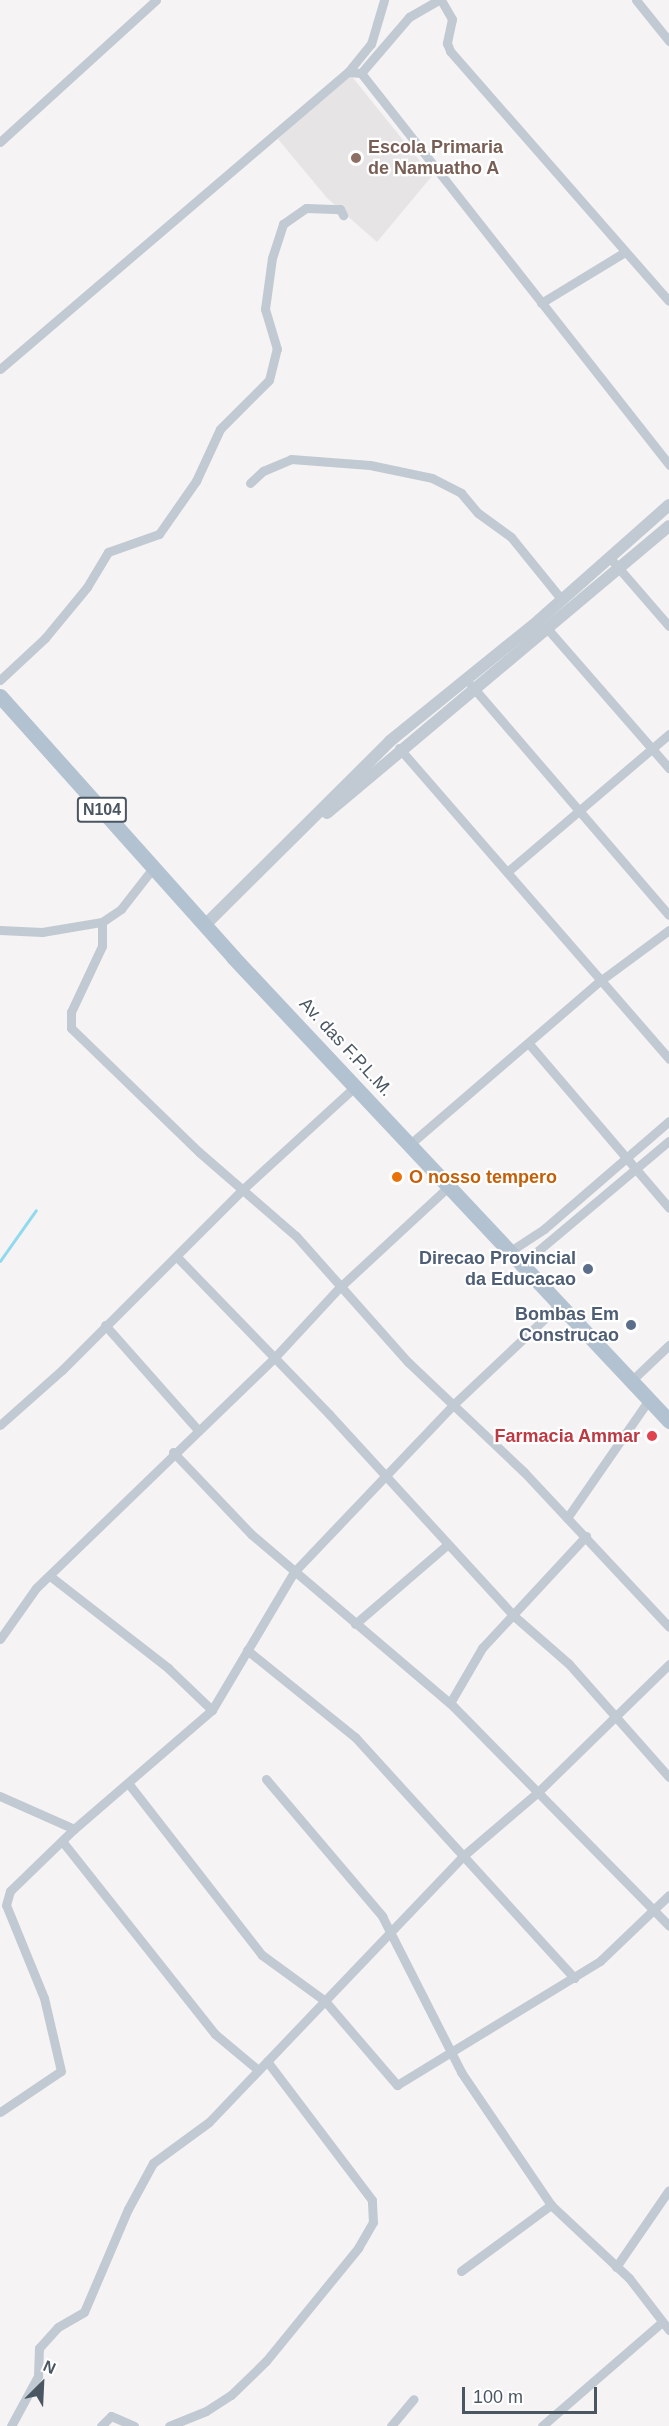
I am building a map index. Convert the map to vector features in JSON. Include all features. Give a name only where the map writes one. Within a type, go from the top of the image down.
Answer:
[{"type":"main road","name":"Av. das F.P.L.M.","points":[[0,696],[205,925],[357,1085],[409,1145],[630,1382],[669,1421]]},
{"type":"street","points":[[0,142],[156,0]]},
{"type":"street","points":[[0,369],[348,72],[371,44],[384,0]]},
{"type":"street","points":[[361,73],[409,17],[440,0],[452,19],[447,43],[450,51],[669,301]]},
{"type":"street","points":[[636,0],[669,41]]},
{"type":"street","points":[[348,72],[361,73],[669,465]]},
{"type":"street","points":[[0,680],[45,638],[87,587],[108,552],[159,534],[196,481],[220,429],[269,380],[277,349],[265,309],[272,258],[283,224],[306,208],[340,209],[343,216]]},
{"type":"street","points":[[541,303],[625,252]]},
{"type":"street","points":[[250,483],[263,471],[291,459],[370,465],[432,478],[461,493],[478,513],[511,537],[561,600]]},
{"type":"street","points":[[205,925],[307,827],[390,741],[538,621],[669,505]]},
{"type":"street","points":[[307,827],[346,800],[669,526]]},
{"type":"street","points":[[610,558],[669,626]]},
{"type":"street","points":[[538,621],[550,629],[650,750],[669,768]]},
{"type":"street","points":[[464,680],[478,690],[669,915]]},
{"type":"street","points":[[507,872],[669,734]]},
{"type":"street","points":[[390,741],[403,750],[669,1059]]},
{"type":"street","points":[[0,930],[42,932],[102,922],[121,909],[153,868]]},
{"type":"street","points":[[102,922],[102,946],[71,1012],[71,1028],[191,1144],[297,1236],[339,1288],[408,1362],[455,1403],[586,1536],[669,1627]]},
{"type":"street","points":[[409,1145],[530,1045],[600,981],[669,930]]},
{"type":"street","points":[[530,1045],[669,1208]]},
{"type":"street","points":[[0,1425],[177,1257],[243,1189],[357,1085]]},
{"type":"street","points":[[509,1252],[544,1229],[669,1121]]},
{"type":"street","points":[[521,1265],[669,1141]]},
{"type":"street","points":[[0,1639],[21,1605],[173,1452],[275,1357],[339,1288],[448,1187]]},
{"type":"street","points":[[177,1257],[385,1474],[447,1545],[514,1616],[569,1664],[669,1777]]},
{"type":"street","points":[[0,2112],[61,2071],[44,1998],[6,1905],[10,1891],[74,1829],[212,1710],[294,1572],[455,1403],[559,1305]]},
{"type":"street","points":[[105,1325],[198,1430]]},
{"type":"street","points":[[630,1382],[669,1345]]},
{"type":"street","points":[[567,1518],[648,1401]]},
{"type":"street","points":[[173,1452],[251,1534],[450,1703],[539,1791],[669,1926]]},
{"type":"street","points":[[450,1703],[482,1648],[586,1536]]},
{"type":"street","points":[[355,1624],[447,1545]]},
{"type":"street","points":[[50,1576],[168,1668],[212,1710]]},
{"type":"street","points":[[247,1650],[355,1737],[573,1978]]},
{"type":"street","points":[[11,2426],[38,2376],[39,2348],[58,2327],[76,2320],[84,2312],[148,2171],[159,2157],[209,2122],[463,1856],[539,1791],[669,1664]]},
{"type":"street","points":[[266,1779],[382,1916],[388,1934],[453,2049],[461,2072],[551,2205],[629,2278],[669,2330]]},
{"type":"street","points":[[128,1783],[262,1955],[325,2001],[394,2084],[401,2085],[453,2049],[573,1978],[608,1954],[669,1895]]},
{"type":"street","points":[[0,1797],[74,1829]]},
{"type":"street","points":[[62,1840],[215,2034],[258,2070]]},
{"type":"street","points":[[169,2426],[206,2411],[231,2394],[266,2361],[358,2248],[373,2222],[372,2200],[267,2061]]},
{"type":"street","points":[[615,2267],[669,2190]]},
{"type":"street","points":[[461,2271],[551,2205]]},
{"type":"street","points":[[542,2426],[662,2322]]},
{"type":"street","points":[[391,2426],[414,2399]]},
{"type":"street","points":[[555,2414],[555,2426]]},
{"type":"street","points":[[101,2426],[111,2416],[134,2426]]},
{"type":"shaded area","name":"Escola Primaria de Namuatho A","points":[[349,73],[432,176],[377,242],[327,198],[278,139]]},
{"type":"waterway","points":[[0,1261],[36,1210]]},
{"type":"place","name":"Escola Primaria de Namuatho A","points":[[356,158]]},
{"type":"place","name":"O nosso tempero","points":[[397,1177]]},
{"type":"place","name":"Direcao Provincial da Educacao","points":[[588,1269]]},
{"type":"place","name":"Bombas Em Construcao","points":[[631,1325]]},
{"type":"place","name":"Farmacia Ammar","points":[[652,1436]]}]
